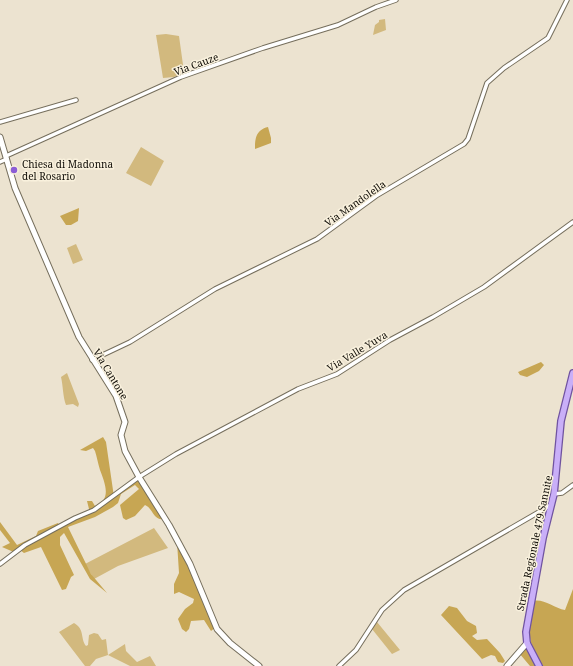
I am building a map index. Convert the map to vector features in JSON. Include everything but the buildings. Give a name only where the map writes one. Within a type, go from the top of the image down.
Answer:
[{"type":"main road","name":"Via Cantone","points":[[0,137],[15,188],[79,337],[92,360],[116,396],[120,406],[125,422],[121,435],[123,445],[139,477],[170,525],[190,564],[217,629],[230,643],[259,666]]},
{"type":"main road","name":"Strada Regionale 479 Sannite","points":[[526,643],[529,608],[554,494],[561,422],[573,373]]},
{"type":"main road","points":[[508,666],[526,643],[539,666]]},
{"type":"street","name":"Via Cauze","points":[[0,162],[6,157],[181,77],[263,48],[338,25],[376,7],[396,0]]},
{"type":"street","name":"Via Mandolella","points":[[92,360],[130,342],[215,289],[317,239],[376,196],[464,144],[468,139],[487,83],[504,68],[548,38],[566,0]]},
{"type":"street","points":[[0,122],[76,100]]},
{"type":"street","name":"Via Valle Yuva","points":[[0,564],[25,545],[75,518],[94,510],[139,477],[176,454],[293,392],[337,374],[390,340],[484,287],[573,222]]},
{"type":"street","points":[[554,494],[562,493],[573,485]]},
{"type":"street","points":[[340,666],[356,650],[382,610],[404,590],[552,505]]},
{"type":"shaded area","points":[[385,19],[386,30],[373,35],[375,25],[379,22],[379,20]]},
{"type":"shaded area","points":[[166,34],[179,36],[184,72],[174,77],[163,78],[156,35]]},
{"type":"shaded area","points":[[268,127],[271,143],[255,149],[257,135],[261,130]]},
{"type":"shaded area","points":[[141,147],[164,161],[151,186],[126,173]]},
{"type":"shaded area","points":[[79,208],[78,221],[71,225],[66,225],[60,216]]},
{"type":"shaded area","points":[[76,244],[83,260],[73,264],[67,248]]},
{"type":"shaded area","points":[[541,362],[544,365],[539,371],[527,377],[520,375],[518,372]]},
{"type":"shaded area","points":[[67,373],[79,404],[78,407],[73,404],[66,405],[65,402],[61,377]]},
{"type":"shaded area","points":[[103,437],[106,442],[114,497],[138,480],[164,519],[160,519],[155,516],[145,505],[135,516],[126,520],[123,518],[120,505],[139,489],[135,485],[121,494],[118,503],[113,507],[95,517],[68,527],[91,574],[107,593],[90,579],[64,533],[60,537],[60,545],[74,575],[71,577],[66,589],[62,590],[41,547],[24,553],[20,550],[16,553],[2,547],[10,543],[0,530],[0,522],[17,545],[36,536],[38,531],[58,523],[60,527],[90,513],[87,501],[92,501],[95,506],[101,503],[106,495],[106,490],[95,451],[93,448],[86,451],[80,450]]},
{"type":"shaded area","points":[[154,528],[168,548],[118,566],[94,579],[85,564]]},
{"type":"shaded area","points":[[177,542],[216,627],[211,631],[204,620],[191,621],[189,629],[186,632],[182,629],[178,619],[185,609],[193,603],[194,599],[179,592],[174,594],[174,584],[179,573]]},
{"type":"shaded area","points":[[573,589],[573,666],[543,666],[533,649],[531,642],[530,620],[533,601],[537,600],[545,602],[565,610]]},
{"type":"shaded area","points":[[449,606],[457,608],[467,621],[476,626],[477,633],[472,636],[477,640],[487,639],[500,653],[505,661],[503,663],[498,662],[495,656],[491,655],[482,659],[441,615]]},
{"type":"shaded area","points":[[377,622],[400,650],[392,654],[372,629]]},
{"type":"shaded area","points":[[74,623],[80,628],[86,646],[88,645],[89,635],[94,633],[98,634],[102,640],[106,639],[108,655],[96,659],[90,666],[85,666],[59,632]]},
{"type":"shaded area","points":[[125,644],[126,651],[137,662],[150,656],[156,666],[130,666],[108,655]]},
{"type":"shaded area","points":[[527,648],[537,666],[530,666],[519,653]]},
{"type":"place","name":"Chiesa di Madonna del Rosario","points":[[14,170]]}]
